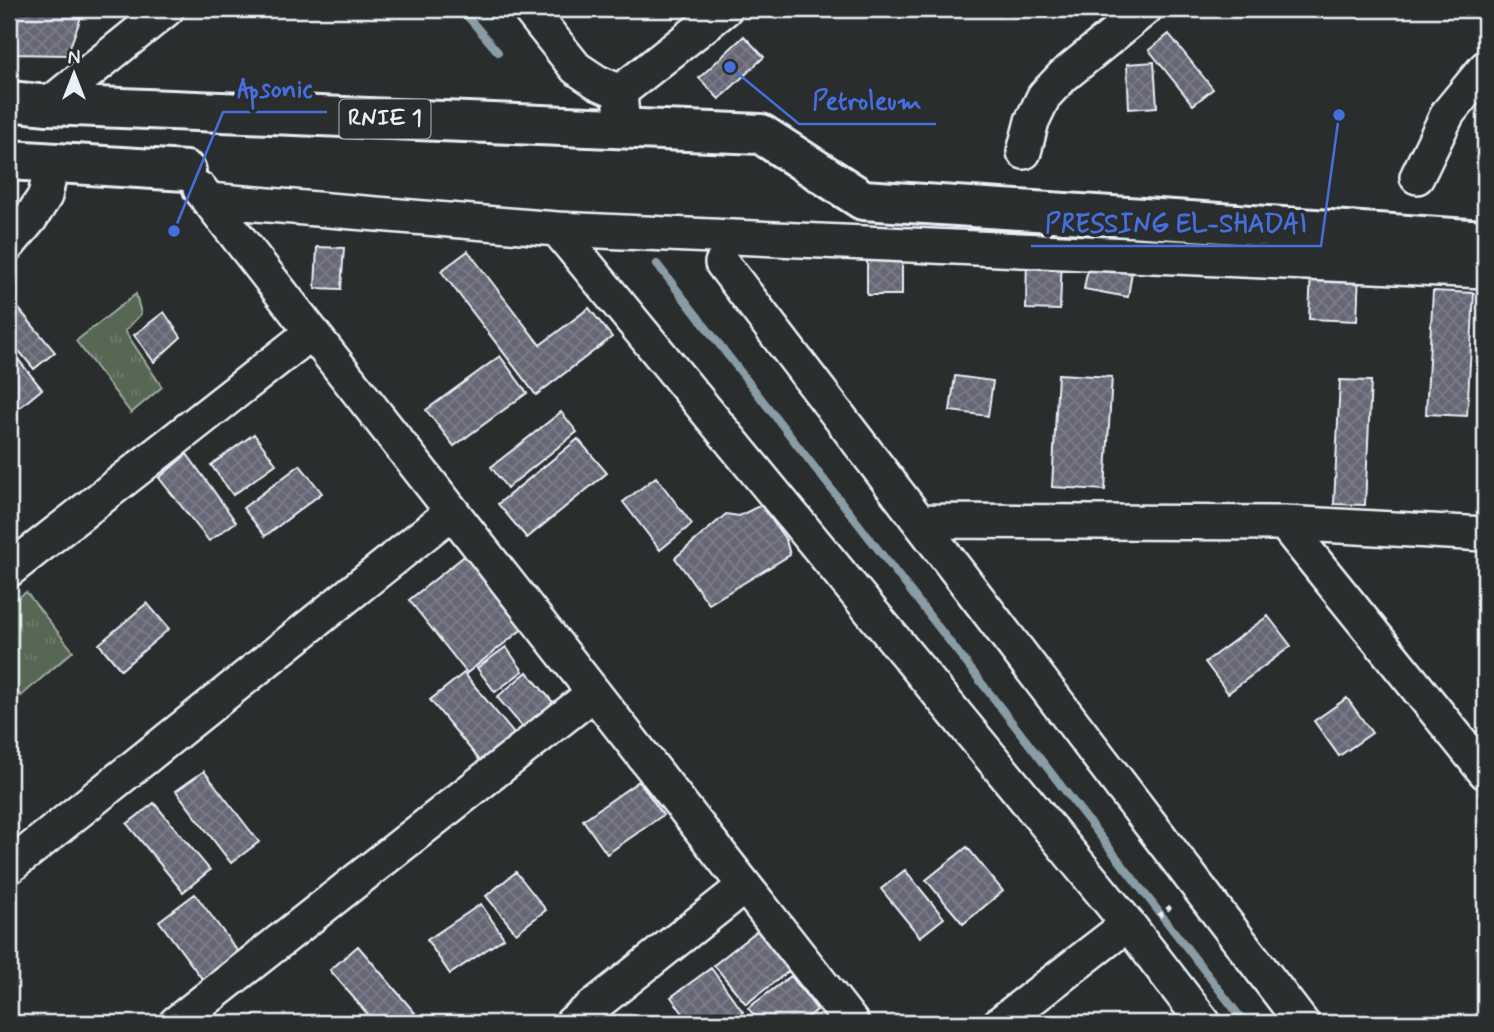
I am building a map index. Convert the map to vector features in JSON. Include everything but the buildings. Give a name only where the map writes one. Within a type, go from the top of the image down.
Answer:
[{"type":"highway","name":"RNIE 1","points":[[9,101],[48,105],[621,110],[761,134],[863,200],[1485,240]]},
{"type":"highway","points":[[9,160],[52,163],[197,185]]},
{"type":"street","points":[[48,105],[167,9]]},
{"type":"street","points":[[529,9],[576,68],[597,82],[621,110],[724,9]]},
{"type":"street","points":[[1024,152],[1032,121],[1044,96],[1063,76],[1145,9]]},
{"type":"street","points":[[1417,177],[1448,113],[1485,68]]},
{"type":"street","points":[[9,244],[45,196],[52,163]]},
{"type":"street","points":[[197,185],[557,229],[1485,271]]},
{"type":"street","points":[[197,185],[852,1023]]},
{"type":"street","points":[[557,229],[1140,923],[1204,1023]]},
{"type":"street","points":[[722,263],[1302,1023]]},
{"type":"street","points":[[9,570],[312,332]]},
{"type":"street","points":[[9,867],[452,512]]},
{"type":"street","points":[[919,521],[1284,523],[1485,534]]},
{"type":"street","points":[[1284,523],[1485,772]]},
{"type":"street","points":[[176,1023],[594,693]]},
{"type":"street","points":[[572,1023],[744,886]]},
{"type":"street","points":[[1000,1023],[1140,923]]},
{"type":"path","points":[[1140,923],[1177,902]]},
{"type":"green space","points":[[136,294],[141,314],[125,331],[162,387],[131,413],[76,341]]},
{"type":"green space","points":[[26,592],[73,651],[21,696],[9,680],[9,604]]},
{"type":"waterway","points":[[461,9],[498,52]]},
{"type":"waterway","points":[[657,264],[1245,1023]]},
{"type":"place","name":"Petroleum","points":[[730,67]]},
{"type":"place","name":"PRESSING EL-SHADAI","points":[[1339,115]]},
{"type":"place","name":"Apsonic","points":[[174,231]]}]
